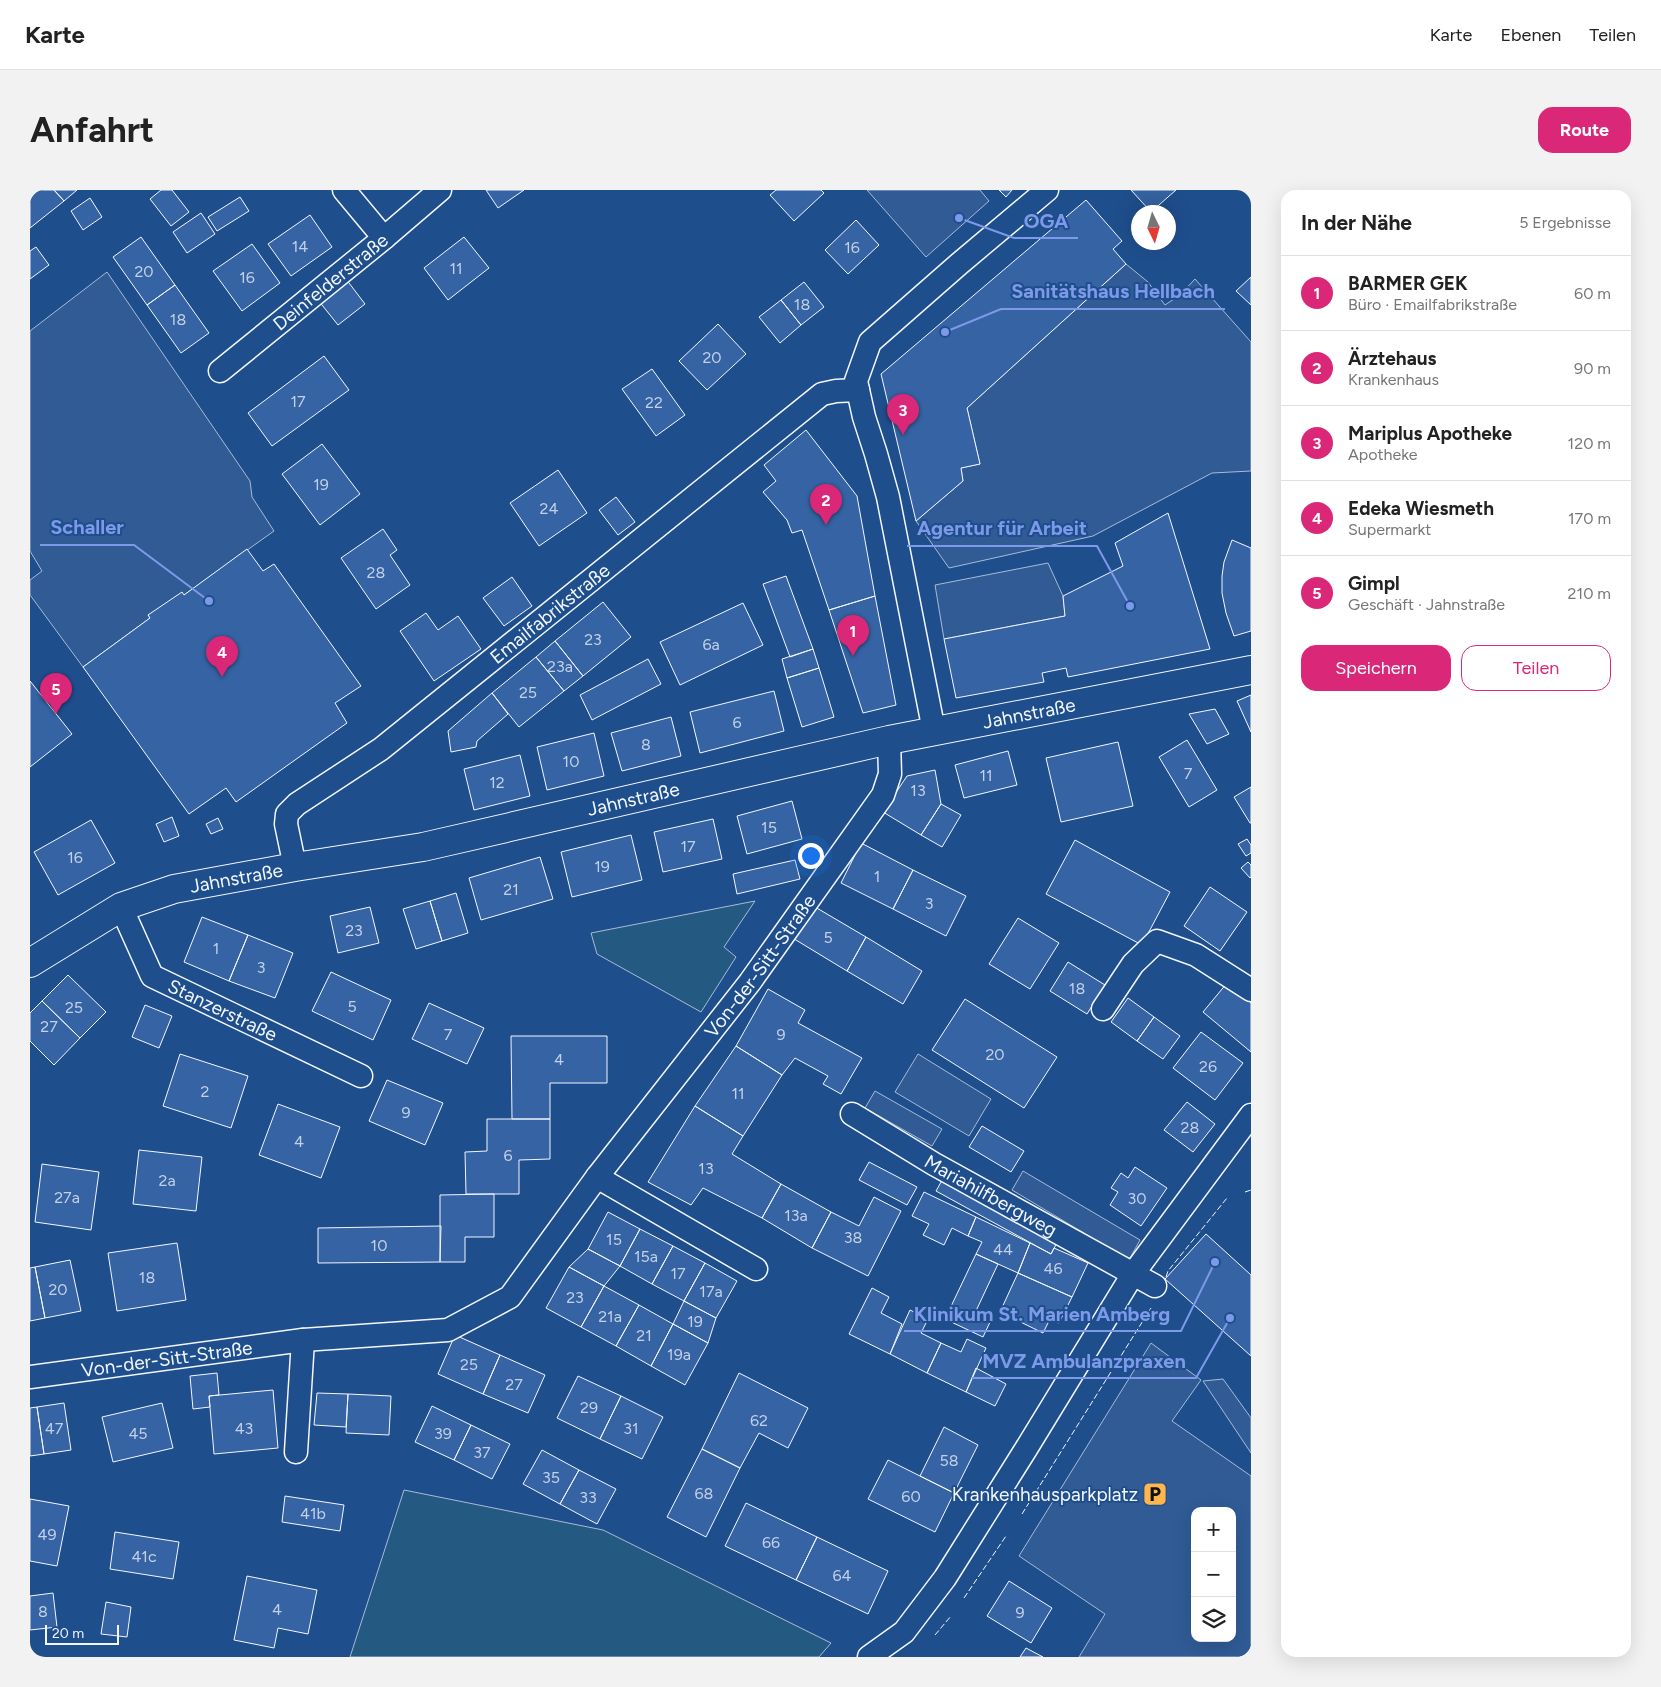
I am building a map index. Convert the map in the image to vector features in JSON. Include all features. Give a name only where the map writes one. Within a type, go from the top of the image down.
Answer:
[{"type":"street","points":[[344,190],[384,238]]},
{"type":"street","name":"Deinfelderstraße","points":[[220,371],[440,190]]},
{"type":"street","points":[[934,731],[888,498],[864,417],[856,381],[870,342],[1047,190]]},
{"type":"street","name":"Emailfabrikstraße","points":[[295,867],[286,824],[287,814],[297,804],[381,749],[822,394],[858,390]]},
{"type":"street","name":"Jahnstraße","points":[[30,963],[120,908],[174,889],[295,867],[423,847],[889,740],[1251,670]]},
{"type":"street","name":"Von-der-Sitt-Straße","points":[[30,1377],[303,1340],[448,1330],[510,1297],[597,1177],[750,982],[883,795],[890,774],[889,740]]},
{"type":"street","name":"Stanzerstraße","points":[[120,908],[152,976],[361,1076]]},
{"type":"street","points":[[1103,1009],[1133,964],[1157,941],[1196,955],[1251,990]]},
{"type":"street","name":"Mariahilfbergweg","points":[[852,1114],[934,1164],[1155,1286]]},
{"type":"street","points":[[869,1657],[904,1632],[945,1578],[1133,1274],[1251,1115]]},
{"type":"street","points":[[597,1177],[756,1269]]},
{"type":"street","points":[[296,1452],[303,1340]]},
{"type":"shaded area","points":[[867,190],[980,190],[989,201],[926,257]]},
{"type":"shaded area","points":[[1126,264],[1148,282],[1165,305],[1180,295],[1195,279],[1251,342],[1251,471],[1212,473],[1093,536],[949,568],[916,521],[963,481],[961,468],[980,464],[967,408]]},
{"type":"shaded area","points":[[107,272],[250,481],[252,497],[274,531],[184,595],[148,615],[150,618],[83,667],[30,595],[30,580],[42,571],[30,551],[30,331]]},
{"type":"shaded area","points":[[1048,563],[1063,596],[1065,616],[944,639],[935,585]]},
{"type":"shaded area","points":[[755,901],[724,947],[736,957],[701,1012],[597,954],[591,933]]},
{"type":"shaded area","points":[[918,1054],[991,1099],[969,1136],[895,1092]]},
{"type":"shaded area","points":[[875,1091],[942,1129],[932,1146],[865,1108]]},
{"type":"shaded area","points":[[1023,1171],[1140,1240],[1129,1260],[1012,1190]]},
{"type":"shaded area","name":"Krankenhausparkplatz","points":[[1151,1343],[1201,1380],[1172,1421],[1251,1476],[1251,1657],[1079,1657],[1105,1614],[1019,1556]]},
{"type":"shaded area","points":[[1223,1379],[1251,1418],[1251,1453],[1203,1381]]},
{"type":"shaded area","points":[[404,1490],[603,1530],[831,1643],[819,1657],[350,1657]]},
{"type":"building","points":[[30,190],[54,190],[64,201],[30,228]]},
{"type":"building","points":[[54,190],[77,190],[64,201]]},
{"type":"building","points":[[161,190],[172,190],[189,212],[171,226],[150,199]]},
{"type":"building","points":[[486,190],[524,190],[498,208]]},
{"type":"building","points":[[776,190],[821,190],[824,193],[794,221],[770,195]]},
{"type":"building","points":[[999,190],[1012,190],[1006,197]]},
{"type":"building","points":[[1131,190],[1176,190],[1159,205],[1145,205]]},
{"type":"building","points":[[240,197],[249,211],[217,231],[208,217]]},
{"type":"building","points":[[90,198],[102,217],[83,230],[71,211]]},
{"type":"building","points":[[1086,200],[1122,241],[1113,249],[1126,264],[967,408],[980,464],[961,468],[963,481],[916,521],[881,374]]},
{"type":"building","points":[[201,213],[215,234],[187,253],[173,232]]},
{"type":"building","points":[[310,215],[332,247],[291,276],[268,244]]},
{"type":"building","points":[[856,220],[879,245],[848,274],[825,250]]},
{"type":"building","points":[[141,237],[175,285],[147,305],[113,257]]},
{"type":"building","points":[[464,237],[489,268],[448,300],[424,268]]},
{"type":"building","points":[[252,244],[280,283],[242,311],[213,271]]},
{"type":"building","points":[[36,247],[49,265],[30,279],[30,251]]},
{"type":"building","points":[[1251,277],[1251,305],[1236,291]]},
{"type":"building","points":[[346,279],[365,304],[338,325],[318,300]]},
{"type":"building","points":[[804,282],[824,307],[801,325],[781,300]]},
{"type":"building","points":[[175,285],[209,333],[181,353],[147,305]]},
{"type":"building","points":[[781,300],[801,325],[780,343],[759,317]]},
{"type":"building","points":[[718,324],[746,354],[707,390],[679,361]]},
{"type":"building","points":[[324,356],[349,390],[272,446],[248,413]]},
{"type":"building","points":[[652,369],[685,415],[656,436],[622,389]]},
{"type":"building","points":[[806,430],[857,496],[875,596],[829,610],[802,530],[792,533],[787,520],[763,492],[776,481],[764,465]]},
{"type":"building","points":[[322,444],[360,494],[320,525],[282,474]]},
{"type":"building","points":[[558,470],[587,513],[539,546],[510,503]]},
{"type":"building","points":[[616,497],[635,522],[618,535],[599,510]]},
{"type":"building","points":[[1168,513],[1210,649],[1068,677],[1066,668],[1042,673],[1044,682],[956,698],[944,639],[1065,616],[1063,596],[1123,566],[1115,543]]},
{"type":"building","points":[[383,529],[397,550],[390,555],[410,585],[376,609],[341,558]]},
{"type":"building","points":[[1232,540],[1251,548],[1251,631],[1234,636],[1226,613],[1222,593],[1224,562]]},
{"type":"building","points":[[247,549],[263,571],[274,564],[361,686],[335,703],[347,723],[236,802],[226,788],[189,814],[83,667],[150,618],[148,615],[182,592],[184,595]]},
{"type":"building","points":[[786,576],[813,649],[790,657],[763,584]]},
{"type":"building","points":[[512,577],[532,606],[504,626],[483,598]]},
{"type":"building","points":[[875,596],[896,705],[863,713],[829,610]]},
{"type":"building","points":[[603,602],[631,637],[583,676],[555,641]]},
{"type":"building","points":[[743,603],[763,645],[680,685],[660,642]]},
{"type":"building","points":[[426,613],[438,630],[458,616],[481,649],[434,681],[400,631]]},
{"type":"building","points":[[555,641],[583,676],[564,691],[536,657]]},
{"type":"building","points":[[813,649],[819,668],[787,678],[782,659]]},
{"type":"building","points":[[536,657],[564,691],[519,727],[492,693]]},
{"type":"building","points":[[648,659],[661,684],[592,720],[580,695]]},
{"type":"building","points":[[819,668],[834,717],[802,727],[787,678]]},
{"type":"building","points":[[30,681],[72,734],[30,767]]},
{"type":"building","points":[[774,691],[784,731],[700,753],[690,712]]},
{"type":"building","points":[[492,693],[508,714],[477,741],[476,747],[451,752],[448,731]]},
{"type":"building","points":[[1251,695],[1251,732],[1237,701]]},
{"type":"building","points":[[1215,709],[1229,734],[1207,744],[1189,714]]},
{"type":"building","points":[[671,717],[681,756],[622,771],[611,733]]},
{"type":"building","points":[[594,733],[604,776],[547,790],[537,747]]},
{"type":"building","points":[[1187,740],[1217,790],[1189,807],[1159,757]]},
{"type":"building","points":[[1118,742],[1133,806],[1061,822],[1046,758]]},
{"type":"building","points":[[1008,751],[1017,785],[964,798],[955,765]]},
{"type":"building","points":[[520,755],[530,796],[474,810],[464,769]]},
{"type":"building","points":[[935,770],[941,804],[921,835],[883,812],[907,776]]},
{"type":"building","points":[[1251,787],[1251,823],[1250,823],[1234,797]]},
{"type":"building","points":[[792,801],[802,839],[747,854],[737,816]]},
{"type":"building","points":[[941,804],[961,815],[942,847],[921,835]]},
{"type":"building","points":[[172,817],[179,836],[164,842],[156,824]]},
{"type":"building","points":[[218,818],[223,829],[211,834],[206,824]]},
{"type":"building","points":[[713,819],[722,859],[663,872],[654,832]]},
{"type":"building","points":[[91,820],[115,863],[58,895],[34,852]]},
{"type":"building","points":[[631,835],[642,880],[572,897],[561,852]]},
{"type":"building","points":[[1247,839],[1251,845],[1251,853],[1246,856],[1238,844]]},
{"type":"building","points":[[1075,840],[1170,892],[1142,945],[1046,894]]},
{"type":"building","points":[[861,843],[913,870],[893,909],[841,883]]},
{"type":"building","points":[[540,857],[553,899],[481,920],[469,878]]},
{"type":"building","points":[[795,860],[800,879],[737,894],[733,874]]},
{"type":"building","points":[[1248,862],[1251,865],[1250,878],[1241,868]]},
{"type":"building","points":[[913,870],[966,896],[946,936],[893,909]]},
{"type":"building","points":[[1210,887],[1247,912],[1220,951],[1184,926]]},
{"type":"building","points":[[456,893],[468,933],[442,941],[430,901]]},
{"type":"building","points":[[430,901],[442,941],[416,949],[403,909]]},
{"type":"building","points":[[810,904],[866,937],[847,971],[791,937]]},
{"type":"building","points":[[370,907],[379,943],[338,953],[330,916]]},
{"type":"building","points":[[202,917],[248,935],[229,981],[184,962]]},
{"type":"building","points":[[1018,918],[1059,943],[1030,989],[989,964]]},
{"type":"building","points":[[248,935],[293,953],[275,998],[229,981]]},
{"type":"building","points":[[866,937],[922,971],[903,1004],[847,971]]},
{"type":"building","points":[[1068,962],[1105,985],[1087,1014],[1050,991]]},
{"type":"building","points":[[331,972],[391,1000],[373,1040],[312,1011]]},
{"type":"building","points":[[68,975],[106,1012],[80,1038],[42,1001]]},
{"type":"building","points":[[1227,983],[1251,1003],[1251,1052],[1203,1012]]},
{"type":"building","points":[[768,989],[805,1010],[798,1023],[862,1058],[841,1094],[823,1084],[828,1076],[795,1058],[782,1075],[736,1046]]},
{"type":"building","points":[[1128,998],[1154,1017],[1137,1041],[1111,1022]]},
{"type":"building","points":[[965,999],[1057,1057],[1024,1108],[932,1050]]},
{"type":"building","points":[[42,1001],[80,1038],[54,1065],[30,1041],[30,1013]]},
{"type":"building","points":[[429,1003],[484,1028],[467,1064],[412,1039]]},
{"type":"building","points":[[145,1005],[172,1016],[159,1048],[132,1037]]},
{"type":"building","points":[[1154,1017],[1180,1036],[1163,1059],[1137,1041]]},
{"type":"building","points":[[1201,1032],[1243,1063],[1215,1100],[1173,1068]]},
{"type":"building","points":[[511,1036],[607,1036],[607,1083],[550,1083],[550,1119],[512,1119]]},
{"type":"building","points":[[736,1046],[782,1075],[743,1136],[695,1106]]},
{"type":"building","points":[[180,1054],[248,1076],[231,1128],[163,1106]]},
{"type":"building","points":[[387,1080],[443,1103],[425,1145],[369,1121]]},
{"type":"building","points":[[1187,1102],[1215,1124],[1193,1152],[1164,1130]]},
{"type":"building","points":[[278,1104],[340,1127],[321,1178],[259,1155]]},
{"type":"building","points":[[695,1106],[743,1136],[732,1154],[781,1184],[762,1218],[703,1188],[691,1205],[648,1182]]},
{"type":"building","points":[[487,1119],[550,1119],[550,1159],[519,1160],[519,1194],[466,1194],[465,1152],[487,1151]]},
{"type":"building","points":[[982,1126],[1024,1151],[1011,1172],[969,1147]]},
{"type":"building","points":[[139,1150],[202,1157],[196,1211],[133,1204]]},
{"type":"building","points":[[869,1162],[917,1187],[907,1205],[859,1180]]},
{"type":"building","points":[[42,1164],[99,1172],[91,1230],[35,1222]]},
{"type":"building","points":[[1135,1167],[1167,1188],[1141,1226],[1110,1205],[1118,1192],[1111,1188],[1121,1173],[1128,1178]]},
{"type":"building","points":[[945,1175],[1060,1237],[1051,1254],[936,1191]]},
{"type":"building","points":[[781,1184],[831,1212],[812,1248],[762,1218]]},
{"type":"building","points":[[924,1192],[976,1217],[968,1236],[952,1228],[944,1245],[923,1235],[929,1224],[912,1216]]},
{"type":"building","points":[[494,1194],[494,1237],[465,1237],[465,1262],[440,1262],[440,1195]]},
{"type":"building","points":[[874,1197],[901,1211],[868,1276],[812,1248],[831,1212],[859,1226]]},
{"type":"building","points":[[608,1212],[640,1229],[620,1266],[588,1249]]},
{"type":"building","points":[[976,1217],[1030,1243],[1018,1273],[976,1254],[982,1242],[968,1236]]},
{"type":"building","points":[[441,1226],[440,1262],[318,1263],[318,1228]]},
{"type":"building","points":[[640,1229],[673,1246],[652,1284],[620,1266]]},
{"type":"building","points":[[1206,1234],[1251,1275],[1251,1356],[1165,1279]]},
{"type":"building","points":[[177,1243],[186,1300],[117,1311],[108,1253]]},
{"type":"building","points":[[1030,1243],[1051,1254],[1054,1248],[1088,1263],[1072,1297],[1018,1273]]},
{"type":"building","points":[[673,1246],[705,1263],[684,1301],[652,1284]]},
{"type":"building","points":[[588,1249],[620,1266],[604,1286],[569,1267]]},
{"type":"building","points":[[976,1254],[998,1264],[975,1313],[991,1320],[983,1337],[945,1319]]},
{"type":"building","points":[[70,1260],[81,1311],[45,1318],[35,1267]]},
{"type":"building","points":[[705,1263],[737,1281],[716,1318],[684,1301]]},
{"type":"building","points":[[35,1267],[45,1318],[30,1321],[30,1268]]},
{"type":"building","points":[[569,1267],[604,1286],[581,1327],[546,1308]]},
{"type":"building","points":[[1018,1273],[1072,1297],[1059,1323],[1050,1319],[1043,1333],[1000,1312]]},
{"type":"building","points":[[604,1286],[639,1305],[616,1346],[581,1327]]},
{"type":"building","points":[[872,1288],[889,1297],[881,1313],[902,1324],[890,1354],[849,1334]]},
{"type":"building","points":[[684,1301],[716,1318],[708,1343],[673,1324]]},
{"type":"building","points":[[639,1305],[673,1324],[651,1366],[616,1346]]},
{"type":"building","points":[[910,1310],[928,1319],[921,1333],[941,1343],[927,1373],[890,1354]]},
{"type":"building","points":[[673,1324],[708,1343],[685,1385],[651,1366]]},
{"type":"building","points":[[455,1335],[500,1355],[483,1394],[438,1374]]},
{"type":"building","points":[[967,1339],[986,1348],[966,1392],[927,1373],[941,1343],[961,1352]]},
{"type":"building","points":[[500,1355],[545,1375],[528,1413],[483,1394]]},
{"type":"building","points":[[976,1368],[1006,1384],[995,1406],[966,1392]]},
{"type":"building","points":[[217,1373],[219,1395],[209,1396],[210,1407],[193,1409],[190,1376]]},
{"type":"building","points":[[739,1373],[808,1408],[788,1448],[759,1433],[740,1468],[702,1449]]},
{"type":"building","points":[[578,1376],[621,1396],[600,1439],[557,1418]]},
{"type":"building","points":[[273,1390],[278,1448],[214,1454],[209,1396]]},
{"type":"building","points":[[317,1393],[348,1394],[346,1427],[314,1425]]},
{"type":"building","points":[[348,1394],[391,1396],[389,1435],[346,1433]]},
{"type":"building","points":[[621,1396],[663,1417],[642,1459],[600,1439]]},
{"type":"building","points":[[64,1403],[71,1450],[44,1454],[37,1407]]},
{"type":"building","points":[[162,1403],[173,1448],[113,1462],[102,1417]]},
{"type":"building","points":[[432,1406],[471,1425],[454,1460],[415,1442]]},
{"type":"building","points":[[37,1407],[44,1454],[30,1456],[30,1408]]},
{"type":"building","points":[[471,1425],[510,1444],[492,1479],[454,1460]]},
{"type":"building","points":[[944,1427],[978,1445],[954,1493],[920,1476]]},
{"type":"building","points":[[702,1449],[740,1468],[706,1537],[667,1517]]},
{"type":"building","points":[[542,1450],[579,1470],[560,1504],[523,1484]]},
{"type":"building","points":[[888,1460],[954,1493],[935,1532],[868,1499]]},
{"type":"building","points":[[579,1470],[616,1489],[597,1524],[560,1504]]},
{"type":"building","points":[[285,1496],[344,1505],[340,1531],[282,1522]]},
{"type":"building","points":[[30,1499],[69,1506],[57,1566],[30,1561]]},
{"type":"building","points":[[746,1503],[817,1537],[796,1580],[725,1546]]},
{"type":"building","points":[[115,1532],[179,1542],[173,1579],[110,1569]]},
{"type":"building","points":[[817,1537],[888,1571],[868,1614],[796,1580]]},
{"type":"building","points":[[247,1576],[317,1590],[308,1634],[278,1628],[274,1648],[234,1640]]},
{"type":"building","points":[[1009,1581],[1052,1608],[1031,1643],[987,1616]]},
{"type":"building","points":[[53,1593],[57,1627],[30,1630],[30,1596]]},
{"type":"building","points":[[106,1602],[131,1607],[127,1637],[101,1634]]},
{"type":"building","points":[[1026,1648],[1043,1657],[1020,1657]]},
{"type":"fence","points":[[1245,1192],[1251,1190]]},
{"type":"fence","points":[[1166,1277],[1168,1271],[1227,1198]]},
{"type":"fence","points":[[1022,1514],[1151,1308]]},
{"type":"fence","points":[[964,1598],[1006,1536]]},
{"type":"fence","points":[[935,1635],[951,1616]]},
{"type":"place","name":"OGA","points":[[959,218]]},
{"type":"place","name":"Sanitätshaus Hellbach","points":[[945,332]]},
{"type":"place","name":"Mariplus Apotheke","points":[[903,435]]},
{"type":"place","name":"Ärztehaus","points":[[826,525]]},
{"type":"place","name":"Schaller","points":[[209,601]]},
{"type":"place","name":"Agentur für Arbeit","points":[[1130,606]]},
{"type":"place","name":"BARMER GEK","points":[[853,656]]},
{"type":"place","name":"Edeka Wiesmeth","points":[[222,677]]},
{"type":"place","name":"Gimpl","points":[[56,714]]},
{"type":"place","name":"Klinikum St. Marien Amberg","points":[[1215,1262]]},
{"type":"place","name":"MVZ Ambulanzpraxen","points":[[1230,1318]]},
{"type":"place","name":"Krankenhausparkplatz","points":[[1155,1494]]}]
